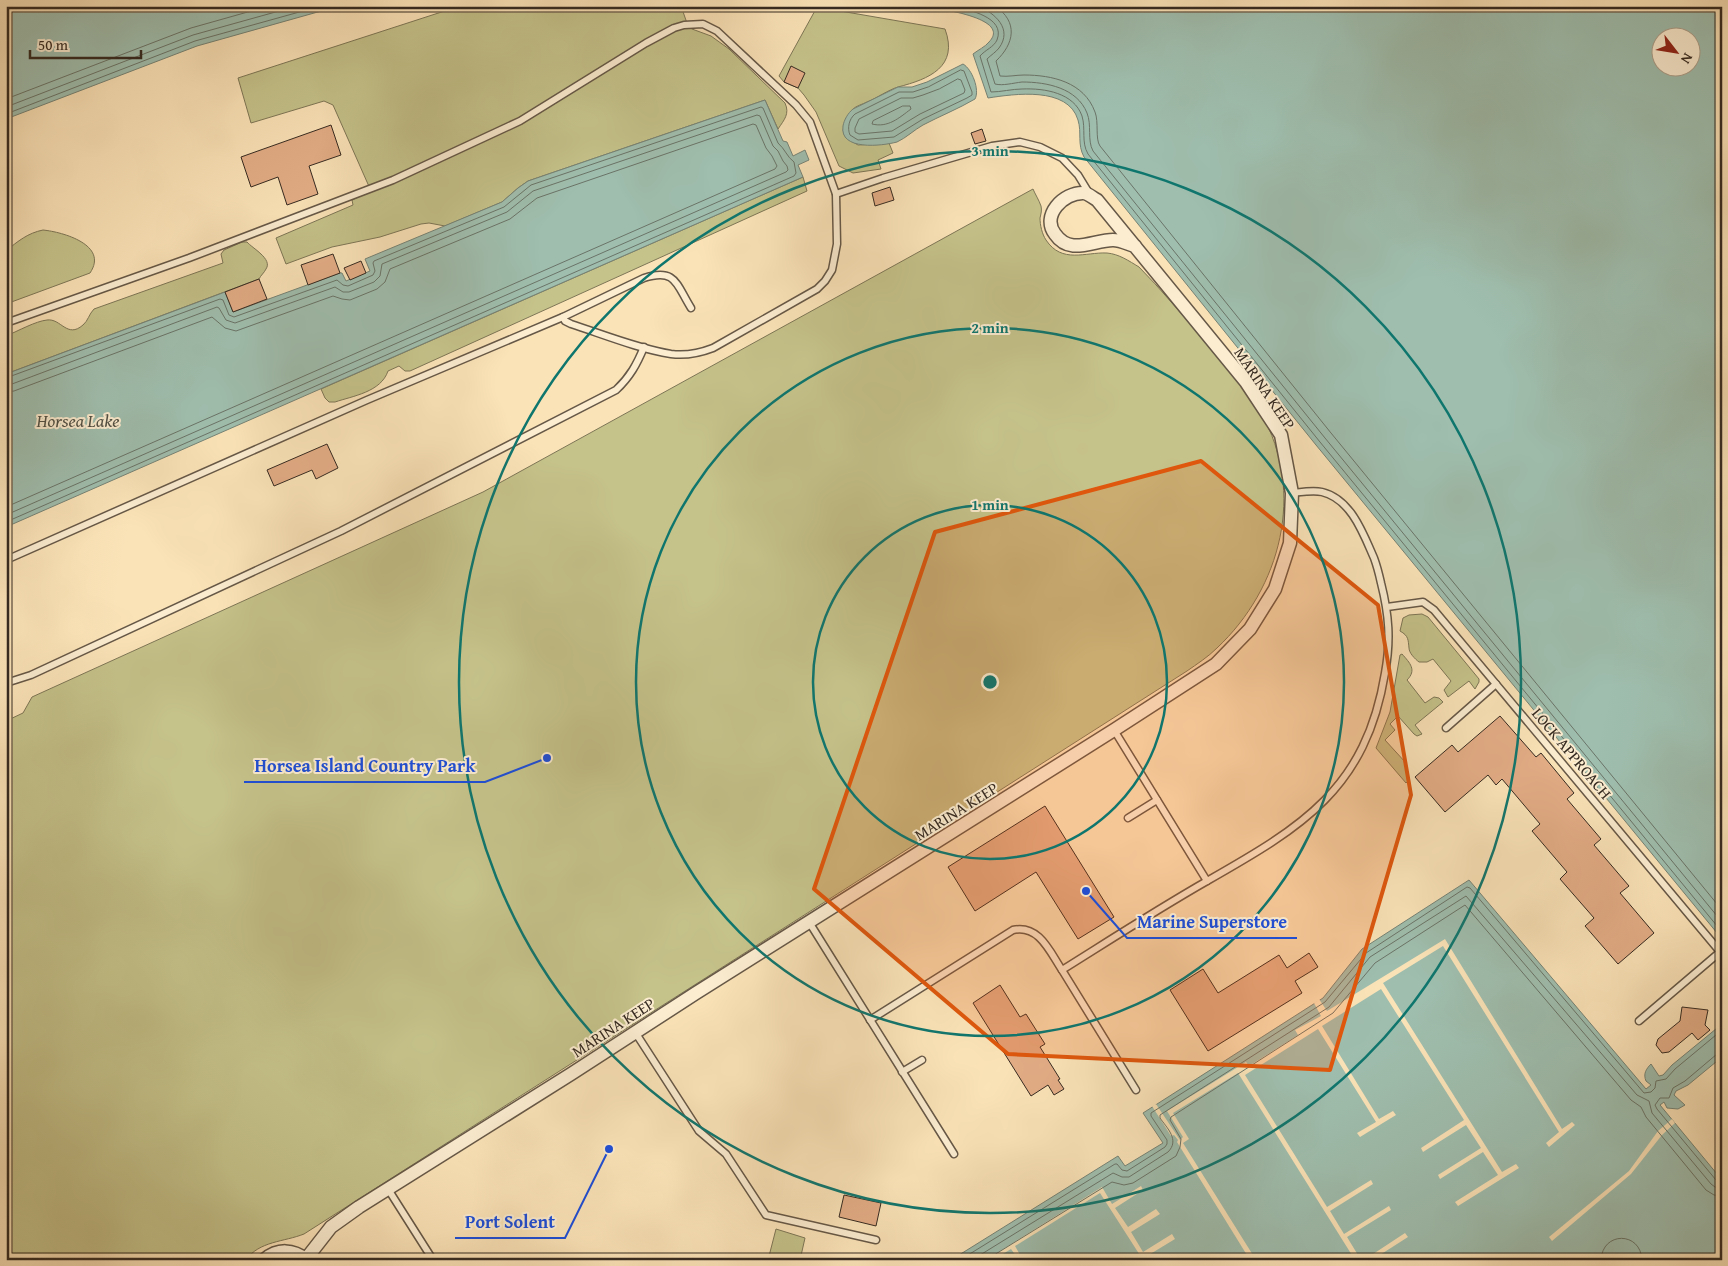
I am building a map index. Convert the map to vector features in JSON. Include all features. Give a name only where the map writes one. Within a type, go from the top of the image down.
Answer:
[{"type":"street","points":[[1090,195],[1076,194],[1062,200],[1052,212],[1050,223],[1055,235],[1068,244],[1075,246],[1116,240],[1135,246]]},
{"type":"street","name":"MARINA KEEP","points":[[306,1259],[331,1228],[388,1189],[1216,664],[1250,629],[1275,589],[1290,543],[1292,493],[1281,435],[1246,382],[1098,200],[1090,195]]},
{"type":"street","points":[[264,1260],[276,1252],[285,1251],[298,1254],[306,1259]]},
{"type":"lane","points":[[6,323],[189,258],[393,180],[520,121],[646,43],[674,28],[684,25],[703,24],[717,31],[796,105],[810,122],[836,194],[836,244],[832,270],[817,289],[702,353],[672,354],[644,347],[571,324],[562,317]]},
{"type":"lane","points":[[836,194],[992,146],[1020,142],[1040,147],[1062,158],[1078,176],[1090,195]]},
{"type":"lane","points":[[6,560],[367,400],[562,317],[644,278],[658,273],[666,274],[672,278],[691,308]]},
{"type":"lane","points":[[6,683],[31,675],[341,531],[616,390],[627,379],[637,364],[644,347]]},
{"type":"lane","points":[[1062,970],[1207,881],[1234,867],[1299,824],[1325,801],[1346,776],[1369,734],[1378,707],[1388,652],[1389,624],[1387,607],[1376,563],[1357,522],[1337,497],[1321,491],[1292,493]]},
{"type":"lane","name":"LOCK APPROACH","points":[[1387,607],[1417,602],[1423,602],[1430,606],[1721,953],[1638,1021]]},
{"type":"lane","points":[[1446,728],[1496,684]]},
{"type":"lane","points":[[1114,730],[1207,881]]},
{"type":"lane","points":[[1128,818],[1157,800]]},
{"type":"lane","points":[[809,922],[954,1154]]},
{"type":"lane","points":[[870,1020],[1013,930],[1029,930],[1041,938],[1136,1090]]},
{"type":"lane","points":[[636,1032],[699,1131],[726,1154],[766,1215],[876,1240]]},
{"type":"lane","points":[[902,1072],[922,1060]]},
{"type":"lane","points":[[388,1189],[433,1260]]},
{"type":"highlighted area","points":[[1201,461],[1378,605],[1411,795],[1330,1070],[1008,1054],[814,889],[935,532]]},
{"type":"shaded area","points":[[460,6],[681,6],[688,26],[711,36],[729,49],[785,103],[786,117],[778,129],[765,100],[528,181],[502,202],[445,226],[429,223],[421,224],[380,237],[332,247],[286,264],[276,238],[353,205],[352,200],[371,191],[333,105],[324,101],[251,123],[238,78]]},
{"type":"shaded area","points":[[817,7],[945,29],[948,53],[938,69],[920,80],[894,88],[856,107],[849,116],[843,130],[846,138],[858,145],[889,143],[893,153],[878,160],[881,169],[853,173],[839,166],[816,112],[798,88],[784,82],[779,76]]},
{"type":"shaded area","points":[[803,177],[807,191],[410,371],[405,371],[399,366],[388,371],[379,384],[366,392],[335,402],[329,402],[325,398],[321,389]]},
{"type":"shaded area","points":[[1033,189],[1041,206],[1040,221],[1042,232],[1052,247],[1059,252],[1074,255],[1107,253],[1116,255],[1139,267],[1163,292],[1240,382],[1255,402],[1275,443],[1282,475],[1284,506],[1280,538],[1271,568],[1257,597],[1239,624],[1217,648],[1187,671],[304,1234],[258,1249],[246,1260],[6,1260],[6,721],[23,713],[32,697],[483,492]]},
{"type":"shaded area","points":[[43,230],[72,237],[89,248],[93,255],[94,263],[90,273],[6,304],[6,251],[28,235]]},
{"type":"shaded area","points":[[242,242],[247,242],[267,261],[266,269],[259,279],[6,374],[6,336],[32,324],[47,320],[52,320],[68,329],[77,329],[85,323],[94,309],[223,263],[221,254],[224,250]]},
{"type":"shaded area","points":[[1422,614],[1428,617],[1479,679],[1475,689],[1469,681],[1448,697],[1444,690],[1451,681],[1433,659],[1427,662],[1419,662],[1411,654],[1408,638],[1400,631],[1403,618],[1409,615]]},
{"type":"shaded area","points":[[1402,654],[1412,670],[1407,680],[1425,703],[1434,697],[1439,698],[1443,702],[1415,725],[1422,734],[1417,736],[1414,734],[1398,716],[1390,724],[1395,730],[1385,740],[1406,763],[1408,781],[1406,783],[1376,748],[1390,712],[1400,655]]},
{"type":"shaded area","points":[[776,1229],[805,1238],[800,1260],[768,1260]]},
{"type":"water","points":[[6,6],[339,6],[197,46],[6,119]]},
{"type":"water","points":[[922,6],[1722,6],[1722,939],[1316,445],[1084,157],[1081,148],[1078,120],[1072,109],[1052,97],[1039,95],[1025,94],[988,98],[973,54],[989,42],[993,33],[990,26],[981,20],[954,12]]},
{"type":"water","points":[[963,64],[969,70],[974,80],[975,99],[923,125],[897,142],[882,145],[863,145],[848,140],[844,134],[844,121],[853,109],[898,87],[912,87],[927,82]]},
{"type":"water","name":"Horsea Lake","points":[[765,100],[783,141],[787,142],[793,156],[805,150],[809,160],[798,165],[803,177],[6,527],[6,374],[225,292],[233,312],[340,273],[342,273],[346,281],[370,271],[365,259],[502,202],[528,181]]},
{"type":"water","points":[[1469,880],[1646,1089],[1651,1085],[1646,1081],[1645,1074],[1651,1064],[1659,1076],[1663,1075],[1672,1065],[1722,1024],[1722,1057],[1688,1085],[1676,1091],[1674,1095],[1685,1105],[1678,1109],[1667,1108],[1664,1102],[1660,1105],[1722,1180],[1722,1260],[1643,1260],[1621,1257],[1617,1260],[951,1260],[1118,1156],[1125,1166],[1163,1143],[1143,1113],[1323,998],[1362,949]]},
{"type":"pier","points":[[1445,939],[1562,1129],[1572,1122],[1575,1125],[1549,1147],[1546,1143],[1559,1132],[1443,946],[1383,983],[1502,1172],[1516,1164],[1519,1168],[1458,1206],[1455,1202],[1498,1175],[1483,1152],[1440,1179],[1438,1175],[1481,1148],[1466,1125],[1423,1152],[1421,1148],[1464,1120],[1381,989],[1322,1026],[1379,1119],[1393,1111],[1396,1115],[1360,1137],[1357,1133],[1376,1122],[1318,1029],[1245,1075],[1327,1207],[1371,1180],[1373,1184],[1330,1211],[1344,1234],[1389,1206],[1391,1210],[1347,1237],[1361,1260],[1355,1260],[1238,1073],[1173,1113],[1189,1139],[1183,1143],[1256,1260],[1250,1260],[1177,1142],[1178,1140],[1174,1135],[1171,1136],[1152,1106],[1156,1104],[1180,1140],[1183,1137],[1167,1111],[1246,1062],[1249,1066],[1298,1035],[1295,1030],[1321,1016],[1314,1003],[1319,999],[1327,1011]]},
{"type":"pier","points":[[1672,1119],[1675,1123],[1662,1135],[1631,1174],[1552,1241],[1549,1237],[1629,1171],[1658,1131]]},
{"type":"pier","points":[[1141,1186],[1143,1190],[1115,1208],[1128,1227],[1156,1209],[1160,1214],[1131,1232],[1143,1252],[1172,1234],[1175,1239],[1147,1256],[1149,1260],[1143,1260],[1100,1193],[1015,1246],[1023,1260],[1019,1260],[1011,1249],[993,1260],[986,1260],[1102,1187],[1112,1204]]},
{"type":"pier","points":[[1405,1233],[1408,1237],[1372,1260],[1364,1260]]},
{"type":"building","points":[[791,66],[805,73],[798,88],[784,82]]},
{"type":"building","points":[[331,125],[341,155],[309,166],[318,194],[287,205],[278,177],[251,187],[241,157]]},
{"type":"building","points":[[982,129],[986,141],[975,144],[971,133]]},
{"type":"building","points":[[890,187],[894,200],[875,206],[872,193]]},
{"type":"building","points":[[333,254],[340,273],[308,285],[301,265]]},
{"type":"building","points":[[361,261],[366,273],[350,280],[344,268]]},
{"type":"building","points":[[259,279],[267,299],[233,312],[225,292]]},
{"type":"building","points":[[327,444],[338,468],[316,479],[312,470],[274,486],[267,470]]},
{"type":"building","points":[[1500,716],[1536,757],[1541,753],[1574,793],[1567,799],[1601,839],[1594,845],[1629,886],[1620,893],[1654,933],[1618,964],[1585,926],[1594,918],[1560,879],[1567,872],[1532,831],[1540,824],[1502,779],[1496,785],[1488,775],[1445,812],[1415,777],[1452,745],[1458,752]]},
{"type":"building","points":[[1045,806],[1114,917],[1078,939],[1036,872],[975,911],[948,867]]},
{"type":"building","points":[[1309,953],[1318,967],[1295,981],[1302,993],[1208,1051],[1170,990],[1203,969],[1218,993],[1279,955],[1287,968]]},
{"type":"building","points":[[1000,985],[1020,1017],[1026,1014],[1045,1044],[1040,1047],[1064,1089],[1054,1095],[1048,1085],[1031,1096],[973,1003]]},
{"type":"building","points":[[1682,1007],[1708,1010],[1705,1025],[1710,1030],[1698,1040],[1692,1033],[1669,1052],[1662,1053],[1656,1045],[1658,1039],[1680,1021]]},
{"type":"building","points":[[844,1195],[881,1203],[876,1226],[839,1217]]},
{"type":"place","name":"Horsea Island Country Park","points":[[547,758]]},
{"type":"place","name":"Marine Superstore","points":[[1086,891]]},
{"type":"place","name":"Port Solent","points":[[609,1149]]}]
